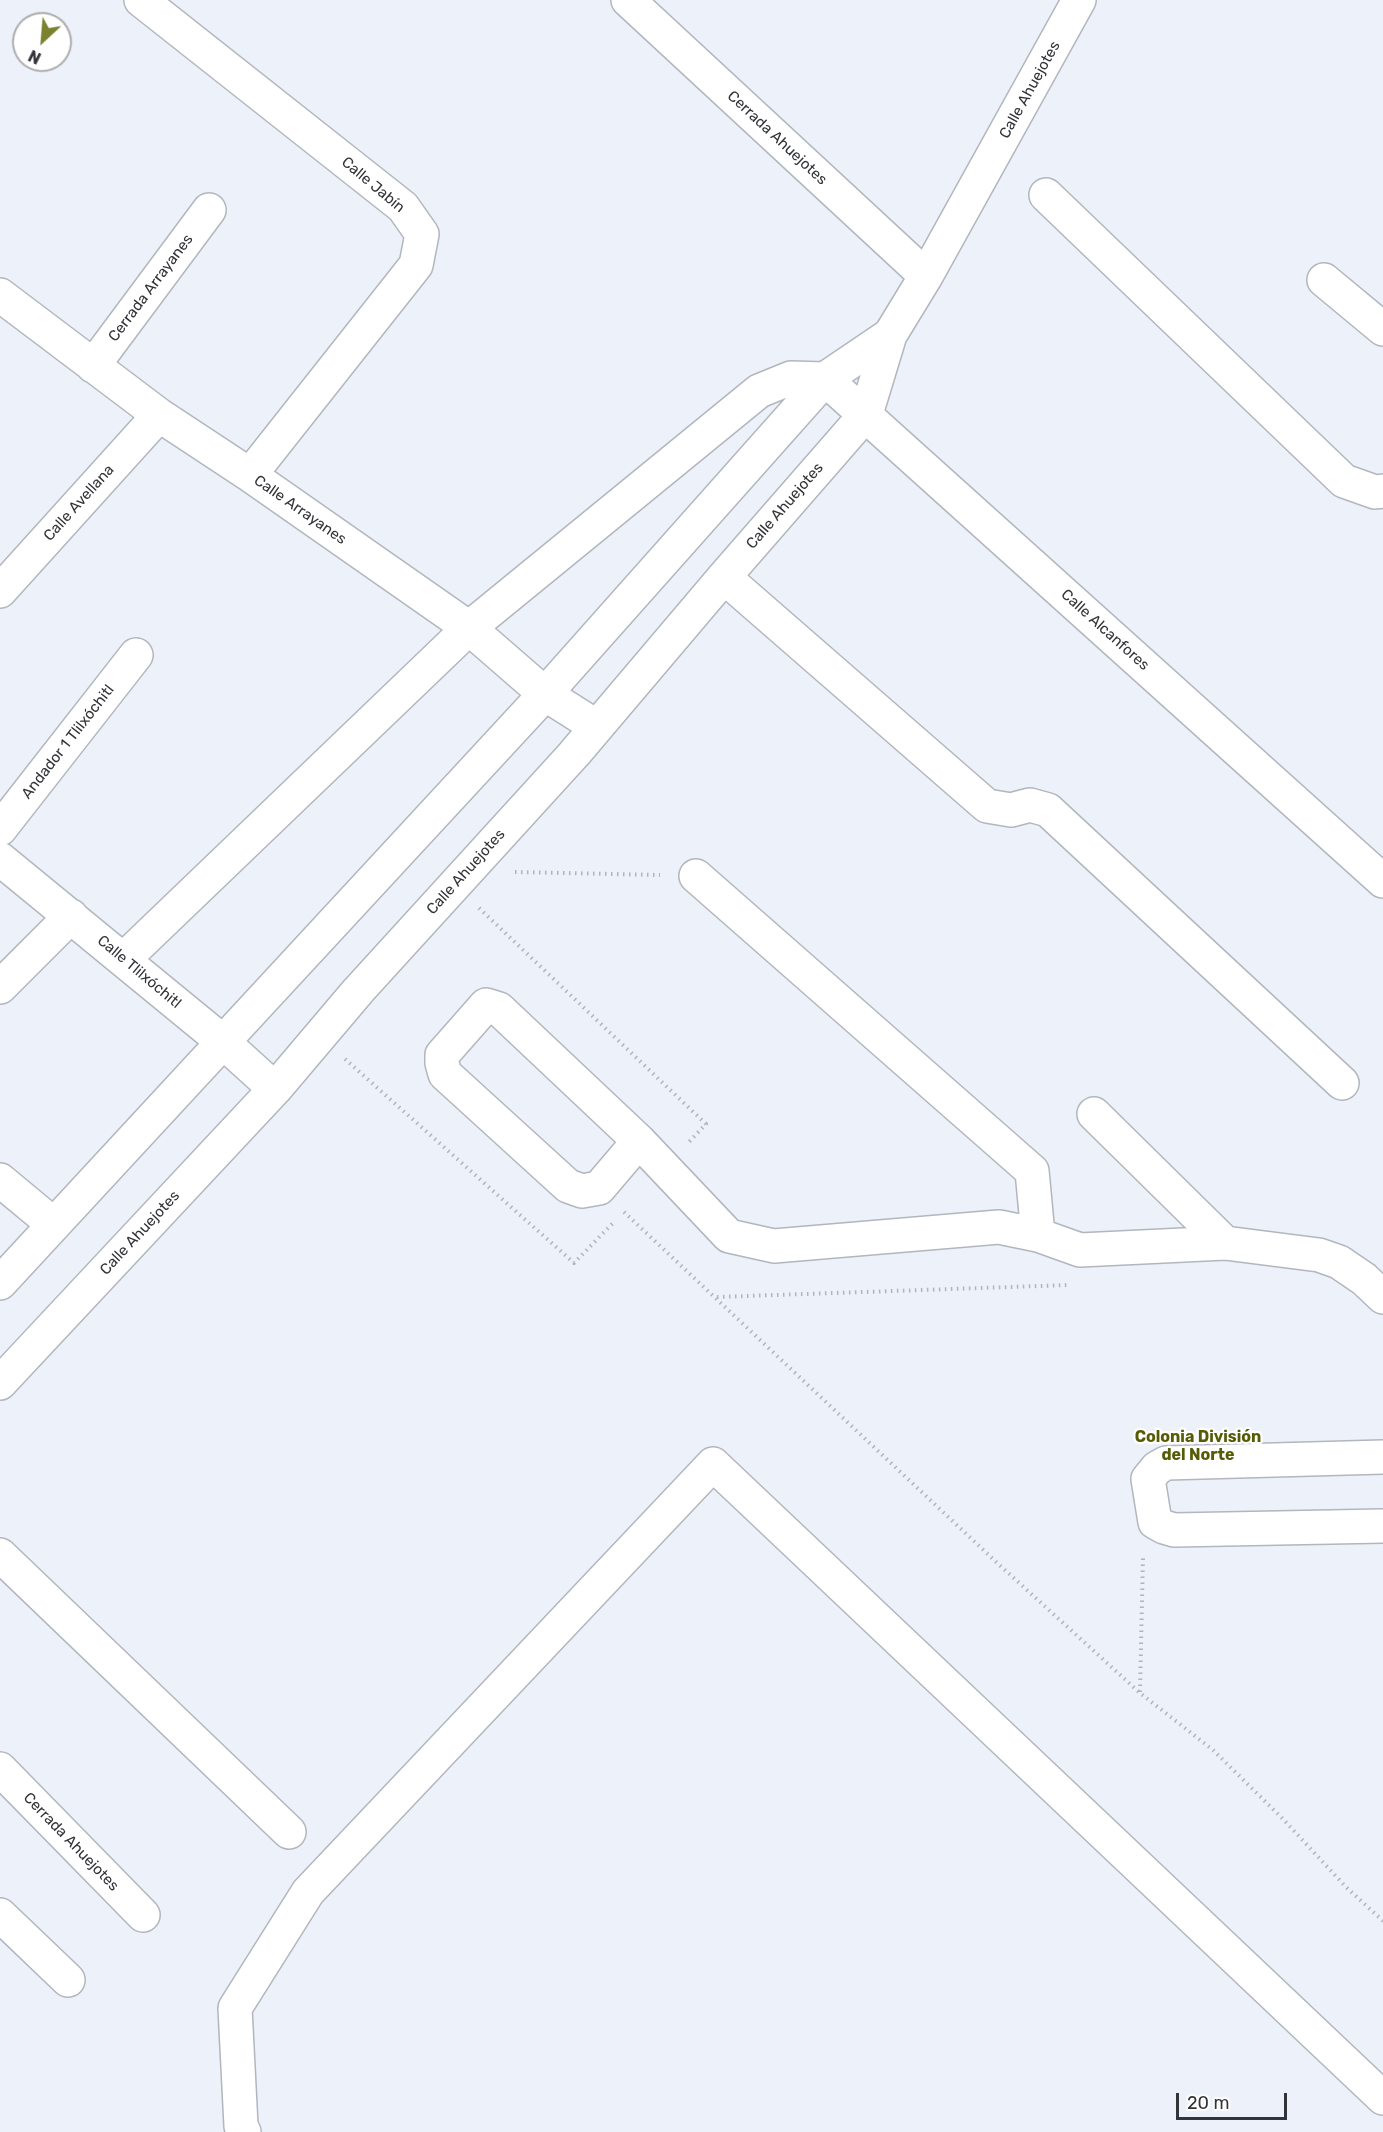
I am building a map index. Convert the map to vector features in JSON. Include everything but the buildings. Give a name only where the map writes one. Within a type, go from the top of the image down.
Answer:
[{"type":"street","name":"Calle Jabín","points":[[141,0],[403,207],[422,234],[416,265],[250,475]]},
{"type":"street","name":"Cerrada Ahuejotes","points":[[628,0],[926,276]]},
{"type":"street","name":"Calle Ahuejotes","points":[[0,1383],[275,1089],[358,991],[597,727],[724,576],[866,414],[890,335],[926,276],[1079,0]]},
{"type":"street","points":[[1046,195],[1344,481],[1375,492],[1383,491]]},
{"type":"street","name":"Cerrada Arrayanes","points":[[93,366],[209,210]]},
{"type":"street","points":[[1324,280],[1383,328]]},
{"type":"street","name":"Calle Arrayanes","points":[[0,295],[159,416],[250,475],[469,627],[545,694],[597,727]]},
{"type":"street","name":"Calle Ahuejotes","points":[[0,1283],[545,694],[825,379],[890,335]]},
{"type":"street","points":[[123,959],[469,627],[759,391],[791,378],[825,379]]},
{"type":"street","name":"Calle Alcanfores","points":[[825,379],[1383,881]]},
{"type":"street","name":"Calle Avellana","points":[[0,591],[159,416]]},
{"type":"street","points":[[724,576],[987,806],[1011,810],[1030,806],[1048,810],[1342,1083]]},
{"type":"street","name":"Andador 1 Tlilxóchitl","points":[[0,829],[136,655]]},
{"type":"street","name":"Calle Tlilxóchitl","points":[[0,859],[222,1041],[275,1089]]},
{"type":"street","points":[[696,876],[1032,1171],[1038,1235]]},
{"type":"street","points":[[0,987],[71,916]]},
{"type":"street","points":[[639,1141],[599,1188],[582,1191],[568,1186],[445,1074],[441,1063],[442,1055],[486,1005],[499,1009],[639,1141],[729,1236],[774,1246],[999,1227],[1038,1235],[1080,1250],[1225,1243],[1319,1255],[1339,1262],[1364,1279],[1383,1296]]},
{"type":"street","points":[[1094,1114],[1225,1243]]},
{"type":"street","points":[[0,1180],[53,1224]]},
{"type":"street","points":[[1383,1457],[1166,1462],[1157,1468],[1148,1479],[1155,1522],[1174,1530],[1383,1526]]},
{"type":"street","points":[[244,2132],[241,2126],[235,2008],[308,1892],[713,1464],[1383,2098]]},
{"type":"street","points":[[0,1556],[289,1832]]},
{"type":"street","name":"Cerrada Ahuejotes","points":[[0,1769],[143,1915]]},
{"type":"street","points":[[0,1915],[68,1980]]},
{"type":"path","points":[[511,872],[696,876]]},
{"type":"path","points":[[624,1212],[994,1560],[1140,1693],[1213,1750],[1282,1818],[1346,1887],[1383,1921]]},
{"type":"path","points":[[716,1297],[1071,1285]]},
{"type":"path","points":[[1140,1693],[1143,1544],[1155,1522]]},
{"type":"district","name":"Colonia División del Norte","points":[[1198,1446]]}]
